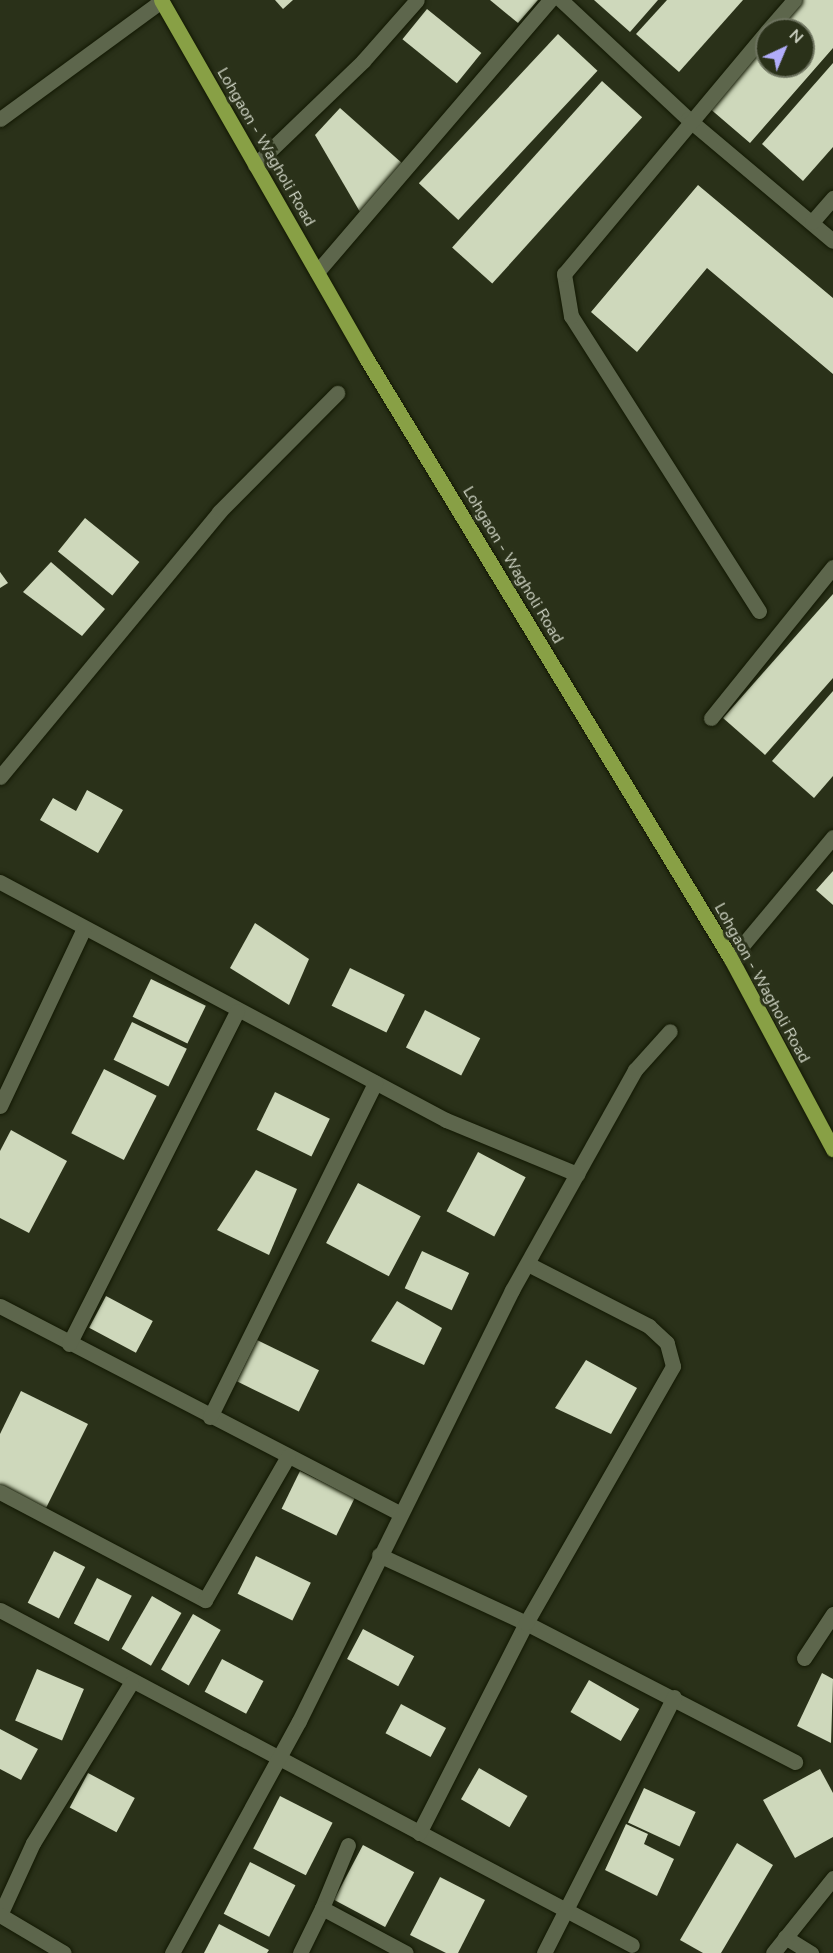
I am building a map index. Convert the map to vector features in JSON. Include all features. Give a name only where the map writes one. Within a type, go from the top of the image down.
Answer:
[{"type":"main road","name":"Lohgaon - Wagholi Road","points":[[161,0],[317,272],[731,959],[833,1149]]},
{"type":"street","points":[[0,119],[161,0]]},
{"type":"street","points":[[255,165],[417,0]]},
{"type":"street","points":[[317,272],[550,0]]},
{"type":"street","points":[[561,0],[688,119],[833,241]]},
{"type":"street","points":[[778,18],[794,0]]},
{"type":"street","points":[[755,44],[688,119],[564,274],[564,293],[571,316],[759,611]]},
{"type":"street","points":[[812,222],[833,198]]},
{"type":"street","points":[[0,777],[219,512],[337,393]]},
{"type":"street","points":[[711,718],[831,572]]},
{"type":"street","points":[[731,959],[833,837]]},
{"type":"street","points":[[0,882],[237,1011],[446,1120],[577,1174]]},
{"type":"street","points":[[0,1106],[84,928]]},
{"type":"street","points":[[69,1344],[237,1011]]},
{"type":"street","points":[[172,1953],[278,1759],[400,1513],[528,1264],[635,1070],[670,1031]]},
{"type":"street","points":[[210,1416],[375,1083]]},
{"type":"street","points":[[418,1833],[526,1623],[673,1366],[667,1343],[649,1326],[528,1264]]},
{"type":"street","points":[[0,1306],[69,1344],[400,1513]]},
{"type":"street","points":[[0,1492],[205,1600],[288,1456]]},
{"type":"street","points":[[379,1555],[526,1623],[674,1697],[795,1762]]},
{"type":"street","points":[[0,1610],[131,1683],[632,1946]]},
{"type":"street","points":[[804,1658],[833,1614]]},
{"type":"street","points":[[64,1953],[0,1915],[33,1843],[131,1683]]},
{"type":"street","points":[[544,1953],[674,1697]]},
{"type":"street","points":[[300,1953],[322,1908],[348,1845]]},
{"type":"street","points":[[774,1953],[833,1878]]},
{"type":"street","points":[[322,1908],[406,1953]]},
{"type":"street","points":[[785,1937],[810,1953]]},
{"type":"building","points":[[275,0],[293,0],[283,9]]},
{"type":"building","points":[[490,0],[538,0],[518,23]]},
{"type":"building","points":[[594,0],[658,0],[630,32]]},
{"type":"building","points":[[667,0],[743,0],[679,72],[636,34]]},
{"type":"building","points":[[801,0],[833,0],[833,48],[815,69],[815,18],[785,18]]},
{"type":"building","points":[[427,9],[481,53],[457,83],[402,39]]},
{"type":"building","points":[[558,34],[597,71],[458,220],[419,183]]},
{"type":"building","points":[[755,53],[755,78],[807,78],[750,143],[708,107]]},
{"type":"building","points":[[833,63],[833,147],[803,181],[762,144]]},
{"type":"building","points":[[602,81],[642,117],[492,284],[452,247]]},
{"type":"building","points":[[340,108],[403,164],[360,212],[315,135]]},
{"type":"building","points":[[698,185],[833,298],[833,374],[707,268],[637,352],[591,312]]},
{"type":"building","points":[[85,518],[139,562],[112,595],[58,551]]},
{"type":"building","points":[[51,562],[105,609],[82,636],[23,592]]},
{"type":"building","points":[[0,572],[8,583],[0,588]]},
{"type":"building","points":[[833,594],[833,678],[765,755],[723,718]]},
{"type":"building","points":[[833,691],[833,776],[814,798],[772,761]]},
{"type":"building","points":[[87,790],[123,810],[98,853],[40,820],[53,798],[76,811]]},
{"type":"building","points":[[833,871],[833,905],[816,890]]},
{"type":"building","points":[[255,923],[309,959],[289,1005],[230,968]]},
{"type":"building","points":[[350,968],[405,995],[386,1032],[332,1006]]},
{"type":"building","points":[[151,979],[206,1006],[187,1043],[133,1017]]},
{"type":"building","points":[[425,1010],[480,1038],[461,1076],[406,1047]]},
{"type":"building","points":[[132,1022],[187,1049],[168,1086],[114,1060]]},
{"type":"building","points":[[104,1069],[157,1096],[124,1160],[71,1133]]},
{"type":"building","points":[[275,1092],[330,1119],[311,1156],[257,1130]]},
{"type":"building","points":[[11,1130],[67,1161],[29,1233],[0,1218],[0,1151]]},
{"type":"building","points":[[478,1152],[526,1177],[494,1237],[447,1211]]},
{"type":"building","points":[[256,1170],[297,1189],[269,1255],[217,1230]]},
{"type":"building","points":[[358,1183],[421,1216],[389,1276],[326,1243]]},
{"type":"building","points":[[422,1251],[469,1273],[452,1310],[405,1288]]},
{"type":"building","points":[[106,1296],[153,1321],[136,1353],[89,1328]]},
{"type":"building","points":[[397,1301],[442,1328],[424,1365],[371,1341]]},
{"type":"building","points":[[257,1340],[319,1370],[299,1412],[237,1381]]},
{"type":"building","points":[[586,1360],[637,1388],[611,1434],[555,1408]]},
{"type":"building","points":[[21,1391],[88,1424],[46,1508],[0,1485],[0,1434]]},
{"type":"building","points":[[300,1471],[355,1498],[336,1535],[282,1509]]},
{"type":"building","points":[[54,1551],[85,1567],[59,1619],[28,1603]]},
{"type":"building","points":[[256,1556],[311,1583],[292,1620],[238,1594]]},
{"type":"building","points":[[97,1578],[132,1596],[109,1641],[74,1623]]},
{"type":"building","points":[[152,1596],[181,1613],[151,1666],[122,1649]]},
{"type":"building","points":[[193,1614],[221,1630],[189,1685],[161,1669]]},
{"type":"building","points":[[363,1629],[414,1656],[398,1686],[347,1659]]},
{"type":"building","points":[[222,1659],[263,1681],[246,1714],[205,1692]]},
{"type":"building","points":[[37,1669],[84,1689],[62,1740],[15,1721]]},
{"type":"building","points":[[822,1673],[833,1679],[831,1743],[797,1726]]},
{"type":"building","points":[[589,1680],[639,1709],[621,1741],[570,1712]]},
{"type":"building","points":[[401,1704],[446,1728],[431,1757],[386,1733]]},
{"type":"building","points":[[0,1729],[38,1749],[21,1780],[0,1769]]},
{"type":"building","points":[[479,1768],[527,1796],[509,1827],[461,1799]]},
{"type":"building","points":[[820,1769],[833,1793],[833,1837],[795,1858],[763,1800]]},
{"type":"building","points":[[88,1773],[135,1798],[116,1832],[70,1807]]},
{"type":"building","points":[[644,1788],[696,1812],[680,1847],[628,1822]]},
{"type":"building","points":[[280,1796],[333,1823],[306,1875],[253,1849]]},
{"type":"building","points":[[626,1824],[648,1834],[644,1844],[674,1859],[657,1896],[605,1870]]},
{"type":"building","points":[[737,1843],[773,1865],[721,1953],[703,1953],[680,1940]]},
{"type":"building","points":[[363,1845],[414,1872],[385,1927],[334,1900]]},
{"type":"building","points":[[250,1862],[295,1885],[269,1937],[224,1914]]},
{"type":"building","points":[[440,1877],[485,1900],[458,1953],[446,1953],[410,1935]]},
{"type":"building","points":[[219,1924],[269,1950],[267,1953],[204,1953]]}]
